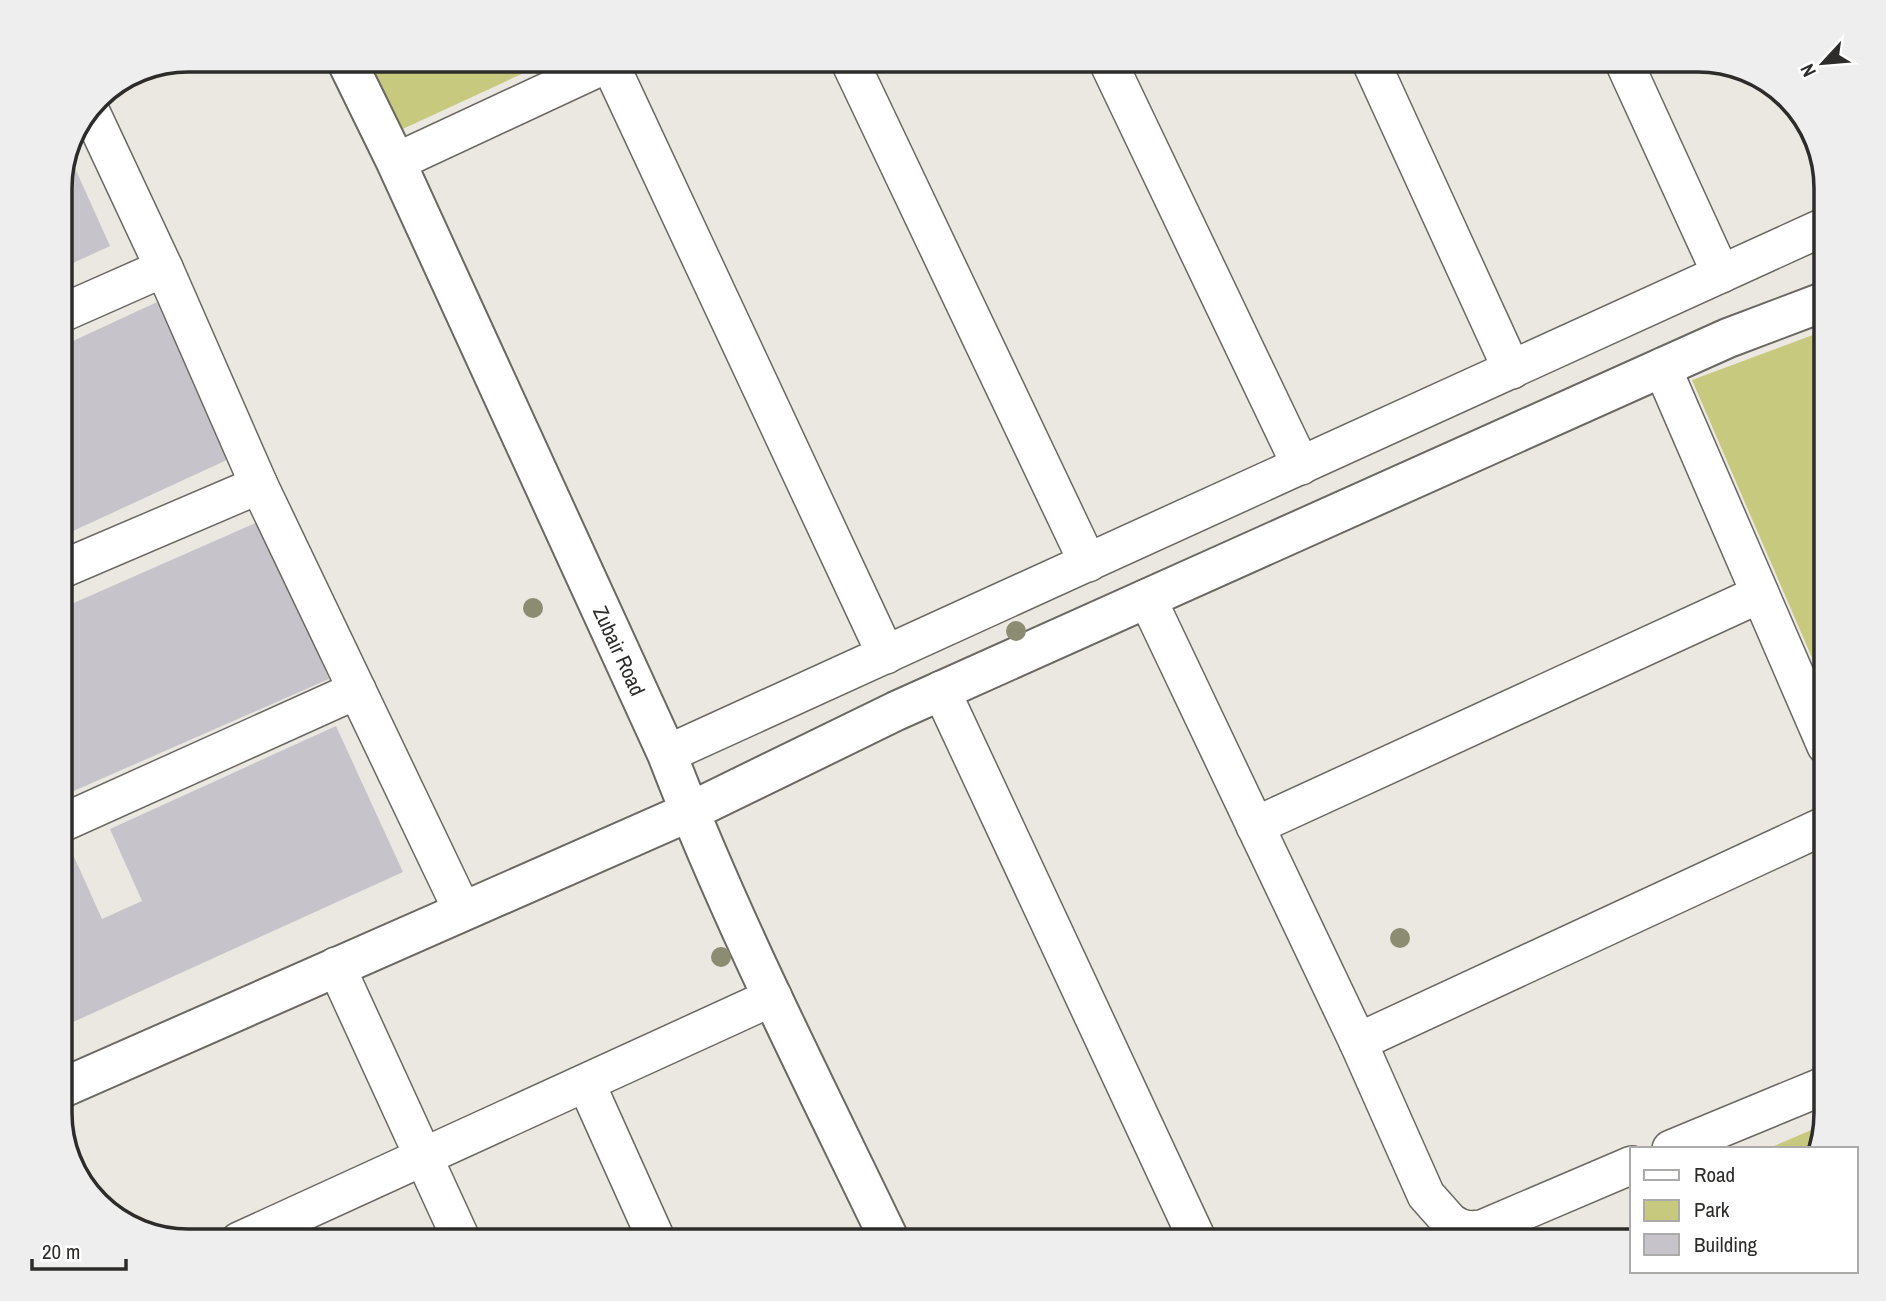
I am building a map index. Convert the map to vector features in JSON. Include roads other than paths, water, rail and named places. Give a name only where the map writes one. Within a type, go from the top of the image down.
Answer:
[{"type":"street","name":"Zubair Road","points":[[352,72],[396,162],[667,754],[689,812],[773,998],[884,1229]]},
{"type":"street","points":[[396,162],[588,72]]},
{"type":"street","points":[[617,72],[886,655]]},
{"type":"street","points":[[855,72],[1088,563]]},
{"type":"street","points":[[1113,72],[1301,466]]},
{"type":"street","points":[[1375,72],[1512,370]]},
{"type":"street","points":[[1628,72],[1721,274]]},
{"type":"street","points":[[95,119],[164,268],[259,485],[462,910]]},
{"type":"street","points":[[667,754],[1814,231]]},
{"type":"street","points":[[72,309],[164,268]]},
{"type":"street","points":[[72,1084],[689,812],[941,690],[1662,367],[1728,338],[1814,306]]},
{"type":"street","points":[[1662,367],[1814,718]]},
{"type":"street","points":[[72,564],[259,485]]},
{"type":"street","points":[[1255,826],[1760,594]]},
{"type":"street","points":[[1147,598],[1358,1042],[1426,1195],[1454,1229]]},
{"type":"street","points":[[72,819],[357,690]]},
{"type":"street","points":[[941,690],[1192,1229]]},
{"type":"street","points":[[1358,1042],[1814,831]]},
{"type":"street","points":[[336,966],[456,1229]]},
{"type":"street","points":[[274,1229],[423,1157],[773,998]]},
{"type":"street","points":[[586,1083],[652,1229]]},
{"type":"street","points":[[1676,1147],[1814,1090]]},
{"type":"street","points":[[1476,1229],[1630,1166]]}]
